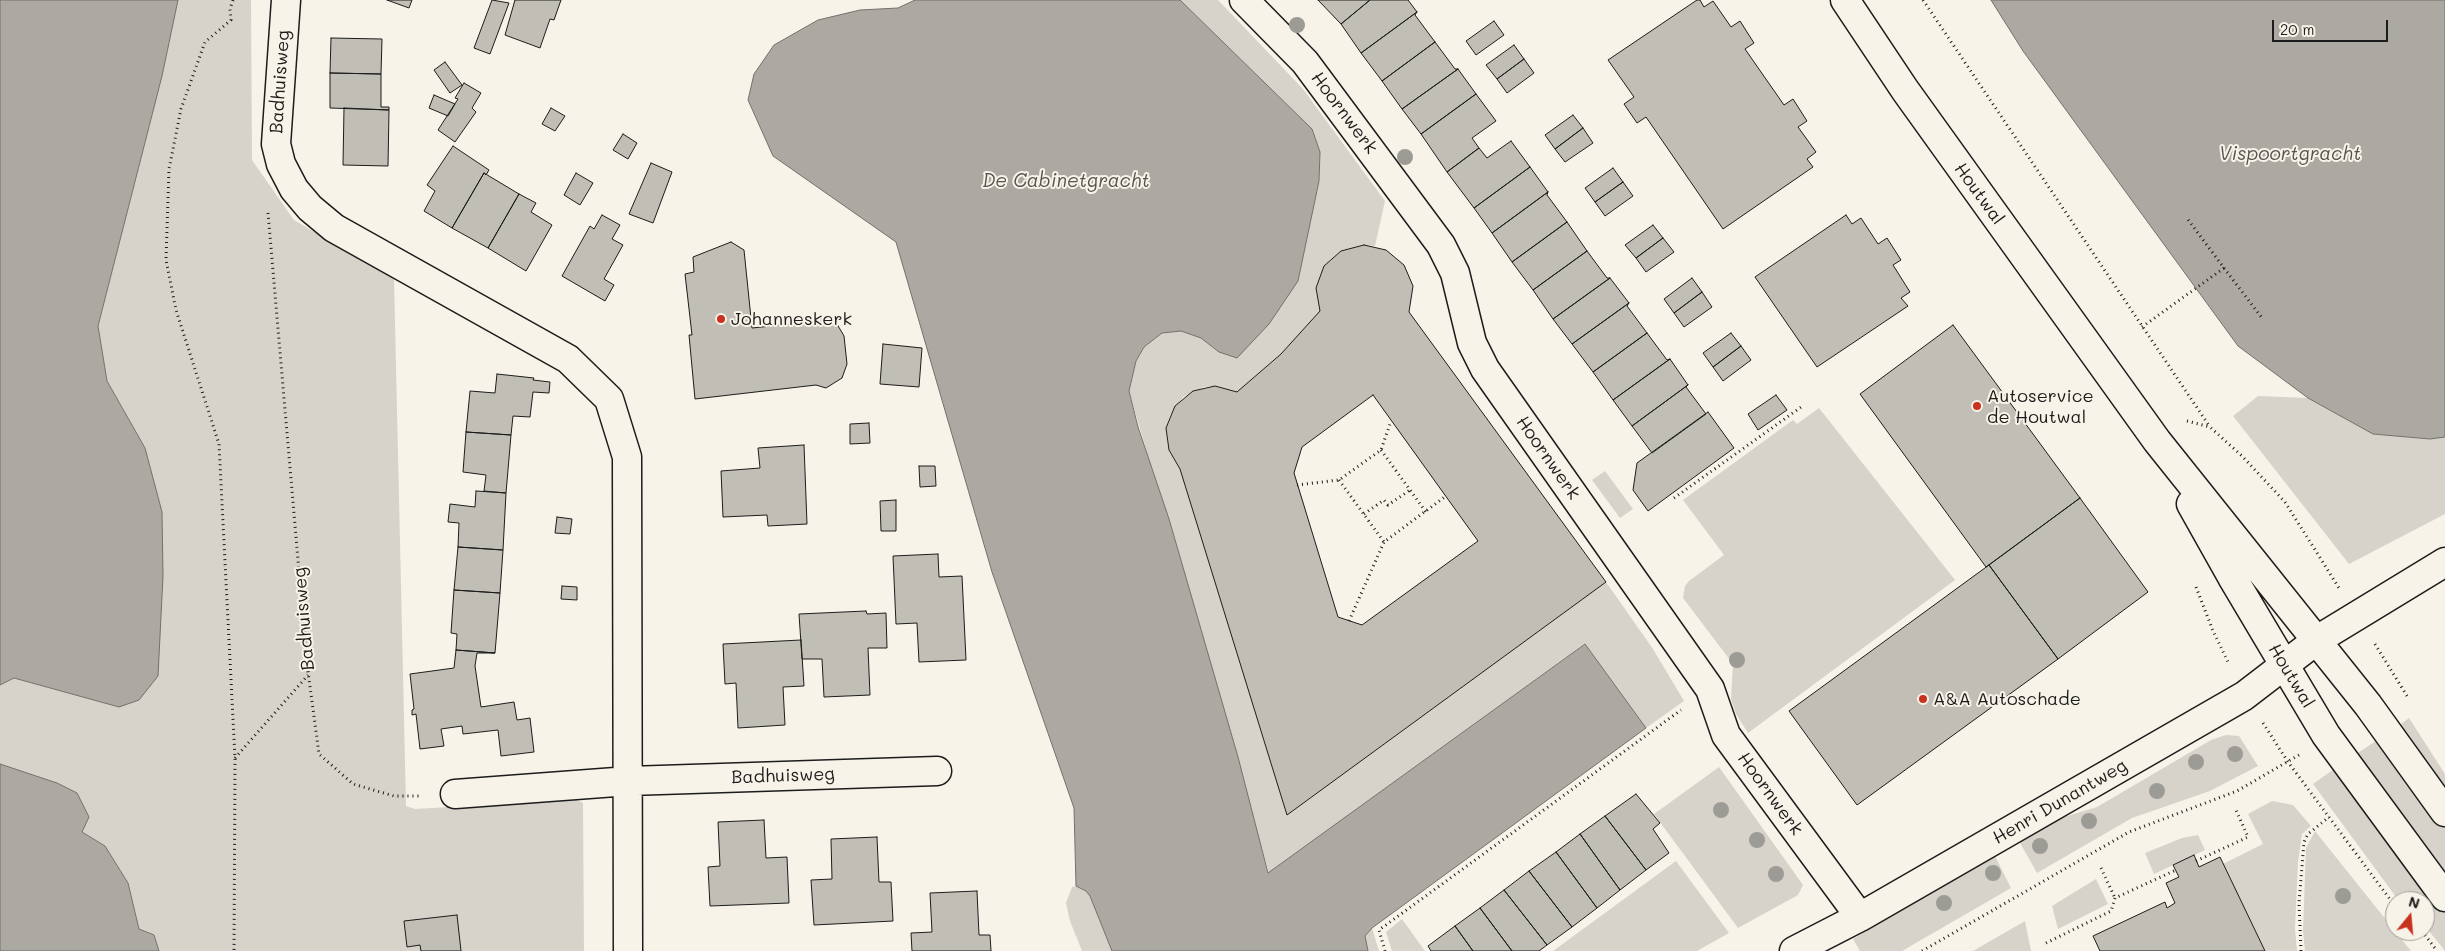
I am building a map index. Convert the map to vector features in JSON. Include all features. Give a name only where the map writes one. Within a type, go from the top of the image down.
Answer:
[{"type":"street","name":"Badhuisweg","points":[[286,0],[276,144],[281,164],[294,188],[310,208],[334,228],[568,359],[609,399],[627,457],[628,951]]},
{"type":"street","name":"Hoornwerk","points":[[1244,0],[1305,62],[1441,245],[1455,273],[1472,343],[1485,369],[1710,689],[1726,735],[1860,916]]},
{"type":"street","name":"Houtwal","points":[[1845,0],[1905,90],[2157,441],[2368,705],[2445,812]]},
{"type":"street","name":"Houtwal","points":[[2157,441],[2229,573],[2326,735],[2445,897]]},
{"type":"street","points":[[2317,640],[2356,614],[2445,562]]},
{"type":"street","name":"Henri Dunantweg","points":[[1803,949],[2244,696],[2317,640]]},
{"type":"street","name":"Badhuisweg","points":[[455,794],[629,781],[937,771]]},
{"type":"path","points":[[233,0],[230,8],[230,20],[206,42],[181,109],[169,169],[166,260],[176,310],[218,444],[234,758],[234,951]]},
{"type":"path","points":[[1923,0],[2210,427],[2242,456],[2285,502],[2356,614],[2399,683],[2368,705]]},
{"type":"path","name":"Badhuisweg","points":[[281,164],[267,206],[308,674],[319,754],[353,784],[394,796],[455,794]]},
{"type":"path","points":[[2186,217],[2262,318]]},
{"type":"path","points":[[2142,327],[2224,268]]},
{"type":"path","points":[[1674,498],[1804,405]]},
{"type":"path","points":[[2178,418],[2210,427]]},
{"type":"path","points":[[1297,485],[1339,480],[1381,450],[1391,421]]},
{"type":"path","points":[[1381,450],[1426,512]]},
{"type":"path","points":[[1339,480],[1384,542]]},
{"type":"path","points":[[1364,514],[1384,500],[1388,505],[1410,490]]},
{"type":"path","points":[[1349,621],[1384,542],[1446,496]]},
{"type":"path","points":[[234,758],[308,674]]},
{"type":"path","points":[[1386,951],[1379,930],[1710,689]]},
{"type":"path","points":[[1922,951],[2129,832],[2237,791],[2281,767],[2326,735]]},
{"type":"path","points":[[2196,861],[2248,837],[2236,810]]},
{"type":"path","points":[[2301,951],[2299,903],[2304,842],[2308,834],[2328,817]]},
{"type":"path","points":[[2046,944],[2111,911],[2115,898],[2101,868]]},
{"type":"path","points":[[2115,898],[2176,870]]},
{"type":"shaded area","points":[[178,0],[251,0],[252,160],[294,220],[394,278],[406,806],[415,809],[500,804],[567,795],[583,803],[584,951],[159,951],[154,935],[139,929],[128,883],[105,846],[82,832],[0,764],[0,685],[14,678],[119,707],[145,448],[107,381],[98,326],[162,76]]},
{"type":"shaded area","points":[[1180,0],[1218,0],[1303,89],[1385,201],[1375,246],[1364,245],[1341,251],[1324,266],[1316,288],[1320,311],[1281,354],[1237,392],[1215,386],[1204,387],[1183,397],[1170,416],[1166,428],[1169,450],[1180,469],[1287,815],[1606,582],[1653,649],[1684,701],[1646,728],[1584,644],[1269,873],[1129,391],[1136,361],[1144,347],[1162,333],[1181,331],[1201,338],[1219,352],[1298,281],[1319,181],[1320,152],[1312,129]]},
{"type":"shaded area","points":[[2258,396],[2308,398],[2373,434],[2430,439],[2445,437],[2445,514],[2349,564],[2233,416]]},
{"type":"shaded area","points":[[1819,408],[1955,580],[1748,733],[1736,714],[1731,699],[1733,664],[1683,598],[1685,586],[1689,581],[1724,555],[1683,500],[1793,420],[1797,424]]},
{"type":"shaded area","points":[[1605,471],[1633,509],[1620,518],[1592,480]]},
{"type":"shaded area","points":[[2409,718],[2445,774],[2445,794],[2396,728]]},
{"type":"shaded area","points":[[2226,735],[2239,736],[2258,766],[2210,791],[2132,818],[2037,873],[2019,841],[2051,821],[2097,807],[2211,740]]},
{"type":"shaded area","points":[[2380,738],[2445,829],[2445,881],[2352,757]]},
{"type":"shaded area","points":[[2338,766],[2430,891],[2392,891],[2313,784]]},
{"type":"shaded area","points":[[1719,767],[1803,885],[1798,895],[1738,928],[1654,814]]},
{"type":"shaded area","points":[[2272,801],[2293,805],[2311,826],[2302,834],[2298,862],[2295,928],[2297,951],[2265,951],[2223,864],[2263,844],[2248,814]]},
{"type":"shaded area","points":[[2315,831],[2385,918],[2385,941],[2403,941],[2411,951],[2305,951],[2303,931],[2306,848]]},
{"type":"shaded area","points":[[2198,835],[2205,850],[2154,874],[2145,853],[2182,838]]},
{"type":"shaded area","points":[[1994,854],[2011,888],[1902,951],[1860,951],[1853,939]]},
{"type":"shaded area","points":[[1676,861],[1729,933],[1697,951],[1553,951]]},
{"type":"shaded area","points":[[2096,879],[2108,904],[2058,929],[2052,906]]},
{"type":"shaded area","points":[[1076,886],[1086,891],[1090,896],[1112,951],[1082,951],[1070,921],[1066,903],[1072,887]]},
{"type":"shaded area","points":[[2435,897],[2445,911],[2445,951],[2435,938]]},
{"type":"shaded area","points":[[1402,919],[1425,951],[1392,951],[1386,932]]},
{"type":"shaded area","points":[[2025,921],[2031,951],[1973,951]]},
{"type":"shaded area","points":[[1372,928],[1379,951],[1368,951],[1365,936]]},
{"type":"water","points":[[0,0],[178,0],[162,76],[98,326],[107,381],[145,448],[162,512],[163,576],[158,676],[139,700],[119,707],[14,678],[0,685]]},
{"type":"water","name":"De Cabinetgracht","points":[[915,0],[1180,0],[1312,129],[1320,152],[1319,181],[1298,281],[1269,324],[1237,358],[1219,352],[1201,338],[1181,331],[1162,333],[1144,347],[1136,361],[1129,391],[1138,427],[1169,519],[1238,757],[1268,873],[1585,644],[1646,728],[1372,928],[1365,936],[1368,951],[1112,951],[1090,896],[1086,891],[1076,886],[1074,808],[992,572],[896,242],[773,156],[748,100],[754,74],[774,45],[818,20],[860,10],[898,8]]},
{"type":"water","name":"Vispoortgracht","points":[[1991,0],[2445,0],[2445,437],[2430,439],[2373,434],[2308,398],[2238,346],[2023,51]]},
{"type":"water","points":[[0,764],[57,783],[77,793],[89,817],[82,832],[105,846],[128,883],[139,929],[154,935],[159,951],[0,951]]},
{"type":"building","points":[[387,0],[412,0],[409,8]]},
{"type":"building","points":[[492,0],[509,3],[490,54],[474,48]]},
{"type":"building","points":[[515,0],[561,0],[554,20],[550,19],[540,48],[505,35]]},
{"type":"building","points":[[1318,0],[1370,0],[1341,24]]},
{"type":"building","points":[[1370,0],[1408,0],[1417,12],[1361,53],[1341,24]]},
{"type":"building","points":[[1697,0],[1700,0],[1704,7],[1713,1],[1731,27],[1740,21],[1754,43],[1745,49],[1784,105],[1793,99],[1807,121],[1798,127],[1816,152],[1807,159],[1813,167],[1723,229],[1646,117],[1637,123],[1624,104],[1634,97],[1608,60]]},
{"type":"building","points":[[1417,12],[1415,15],[1435,42],[1382,81],[1361,53]]},
{"type":"building","points":[[1494,21],[1504,35],[1476,55],[1466,41]]},
{"type":"building","points":[[331,38],[382,39],[381,74],[330,73]]},
{"type":"building","points":[[1435,42],[1455,69],[1458,69],[1402,109],[1382,81]]},
{"type":"building","points":[[1514,45],[1524,59],[1497,79],[1486,65]]},
{"type":"building","points":[[1524,59],[1534,73],[1507,93],[1497,79]]},
{"type":"building","points":[[445,62],[462,85],[450,93],[434,70]]},
{"type":"building","points":[[1458,69],[1476,94],[1421,134],[1402,109]]},
{"type":"building","points":[[330,73],[381,74],[381,107],[389,107],[389,110],[330,108]]},
{"type":"building","points":[[464,83],[481,93],[472,108],[476,112],[455,142],[438,130],[458,99],[455,98]]},
{"type":"building","points":[[1476,94],[1496,121],[1472,138],[1479,148],[1447,172],[1421,134]]},
{"type":"building","points":[[434,95],[455,104],[448,116],[429,108]]},
{"type":"building","points":[[344,108],[389,110],[388,166],[343,165]]},
{"type":"building","points":[[551,108],[565,116],[555,131],[542,124]]},
{"type":"building","points":[[1573,115],[1583,128],[1555,149],[1545,135]]},
{"type":"building","points":[[1583,128],[1593,143],[1565,162],[1555,149]]},
{"type":"building","points":[[623,134],[637,143],[628,159],[613,150]]},
{"type":"building","points":[[1511,141],[1530,167],[1474,208],[1447,172],[1479,148],[1487,158]]},
{"type":"building","points":[[453,146],[489,170],[486,175],[484,173],[452,228],[424,211],[435,191],[427,185]]},
{"type":"building","points":[[651,163],[672,172],[653,223],[629,214]]},
{"type":"building","points":[[1530,167],[1548,192],[1492,233],[1474,208]]},
{"type":"building","points":[[1613,168],[1623,182],[1595,202],[1585,188]]},
{"type":"building","points":[[484,173],[519,194],[488,248],[452,228]]},
{"type":"building","points":[[576,173],[593,183],[580,205],[564,195]]},
{"type":"building","points":[[1623,182],[1633,196],[1605,216],[1595,202]]},
{"type":"building","points":[[1548,192],[1547,195],[1567,222],[1512,262],[1492,233]]},
{"type":"building","points":[[519,194],[536,203],[531,212],[552,225],[526,271],[488,248]]},
{"type":"building","points":[[602,215],[620,225],[612,239],[623,245],[604,279],[614,285],[605,301],[562,276],[590,226],[594,229]]},
{"type":"building","points":[[1846,215],[1852,224],[1861,218],[1878,244],[1887,238],[1901,260],[1893,265],[1910,292],[1901,298],[1908,306],[1817,367],[1755,277]]},
{"type":"building","points":[[1567,222],[1587,251],[1533,290],[1512,262]]},
{"type":"building","points":[[1653,225],[1663,238],[1636,258],[1625,245]]},
{"type":"building","points":[[1663,238],[1674,252],[1646,272],[1636,258]]},
{"type":"building","name":"Johanneskerk","points":[[731,242],[744,250],[752,328],[810,322],[819,317],[837,324],[844,336],[847,364],[842,378],[826,388],[816,385],[695,399],[689,335],[692,335],[685,274],[694,272],[693,257]]},
{"type":"building","points":[[1364,245],[1386,250],[1404,265],[1413,286],[1409,312],[1606,582],[1287,815],[1180,469],[1169,450],[1166,428],[1175,406],[1193,391],[1215,386],[1237,392],[1281,354],[1320,311],[1316,288],[1324,266],[1341,251]],"holes":[[[1373,395],[1478,541],[1362,625],[1338,617],[1294,473],[1302,447]]]},
{"type":"building","points":[[1587,251],[1607,278],[1610,278],[1553,319],[1533,290]]},
{"type":"building","points":[[1610,278],[1629,303],[1572,344],[1553,319]]},
{"type":"building","points":[[1692,278],[1702,292],[1674,313],[1664,299]]},
{"type":"building","points":[[1702,292],[1712,307],[1684,327],[1674,313]]},
{"type":"building","points":[[1629,303],[1627,306],[1647,333],[1593,372],[1572,344]]},
{"type":"building","points":[[1953,325],[2080,498],[1986,567],[1860,394]]},
{"type":"building","points":[[1647,333],[1667,360],[1670,359],[1613,400],[1593,372]]},
{"type":"building","points":[[1731,333],[1741,346],[1713,367],[1703,353]]},
{"type":"building","points":[[883,344],[922,348],[919,387],[880,384]]},
{"type":"building","points":[[1741,346],[1751,360],[1723,381],[1713,367]]},
{"type":"building","points":[[1670,359],[1688,385],[1632,426],[1613,400]]},
{"type":"building","points":[[497,374],[534,378],[533,380],[550,382],[549,393],[533,392],[530,417],[513,416],[511,435],[466,432],[470,391],[495,393]]},
{"type":"building","points":[[1688,385],[1686,387],[1706,414],[1652,453],[1632,426]]},
{"type":"building","points":[[1776,395],[1787,410],[1758,430],[1748,414]]},
{"type":"building","points":[[1708,412],[1734,448],[1648,511],[1633,490],[1637,463]]},
{"type":"building","points":[[869,423],[870,443],[850,444],[850,424]]},
{"type":"building","points":[[466,432],[511,435],[506,493],[484,491],[486,475],[463,472]]},
{"type":"building","points":[[804,445],[807,524],[768,526],[767,515],[723,517],[721,471],[760,468],[758,448]]},
{"type":"building","points":[[919,466],[935,466],[936,486],[920,487]]},
{"type":"building","points":[[476,491],[506,493],[503,550],[458,547],[459,523],[448,522],[450,504],[475,507]]},
{"type":"building","points":[[2080,498],[2148,592],[2058,659],[1989,565]]},
{"type":"building","points":[[896,500],[896,531],[881,531],[880,501]]},
{"type":"building","points":[[557,517],[572,519],[570,534],[555,533]]},
{"type":"building","points":[[458,547],[503,550],[500,593],[454,590]]},
{"type":"building","points":[[938,554],[939,577],[962,576],[966,660],[919,662],[917,623],[896,624],[893,556]]},
{"type":"building","points":[[1989,565],[2058,659],[1857,805],[1789,711]]},
{"type":"building","points":[[562,586],[577,587],[577,600],[561,599]]},
{"type":"building","points":[[454,590],[500,593],[495,653],[456,650],[457,634],[451,633]]},
{"type":"building","points":[[866,611],[867,614],[886,613],[887,648],[868,648],[870,695],[824,697],[822,659],[802,659],[799,614]]},
{"type":"building","points":[[801,640],[804,686],[783,687],[785,725],[738,728],[736,683],[725,684],[723,644]]},
{"type":"building","points":[[456,650],[495,653],[477,653],[475,666],[481,707],[514,702],[517,720],[530,718],[534,752],[501,756],[498,730],[463,734],[462,726],[441,729],[444,746],[420,749],[416,714],[412,715],[412,710],[414,709],[410,674],[454,668]]},
{"type":"building","points":[[1636,794],[1660,823],[1653,829],[1669,853],[1646,870],[1605,816]]},
{"type":"building","points":[[1605,816],[1646,870],[1620,890],[1580,834]]},
{"type":"building","points":[[764,820],[766,858],[787,857],[789,903],[710,906],[708,867],[720,866],[718,822]]},
{"type":"building","points":[[1580,834],[1620,890],[1597,908],[1556,852]]},
{"type":"building","points":[[877,837],[879,882],[891,882],[893,921],[814,925],[811,880],[832,879],[831,839]]},
{"type":"building","points":[[1556,852],[1597,908],[1572,927],[1529,871]]},
{"type":"building","points":[[2194,855],[2199,867],[2220,857],[2265,951],[2100,951],[2093,936],[2165,902],[2167,908],[2175,903],[2166,883],[2179,877],[2173,865]]},
{"type":"building","points":[[1529,871],[1572,927],[1547,945],[1504,890]]},
{"type":"building","points":[[1504,890],[1547,945],[1539,951],[1512,951],[1480,908]]},
{"type":"building","points":[[977,891],[979,935],[990,935],[991,951],[912,951],[911,933],[932,932],[930,893]]},
{"type":"building","points":[[1480,908],[1512,951],[1473,951],[1455,926]]},
{"type":"building","points":[[457,915],[461,951],[421,951],[420,945],[407,947],[404,921]]},
{"type":"building","points":[[1455,926],[1473,951],[1431,951],[1428,946]]},
{"type":"place","name":"Johanneskerk","points":[[721,319]]},
{"type":"place","name":"Autoservice de Houtwal","points":[[1977,406]]},
{"type":"place","name":"A&A Autoschade","points":[[1923,699]]}]
